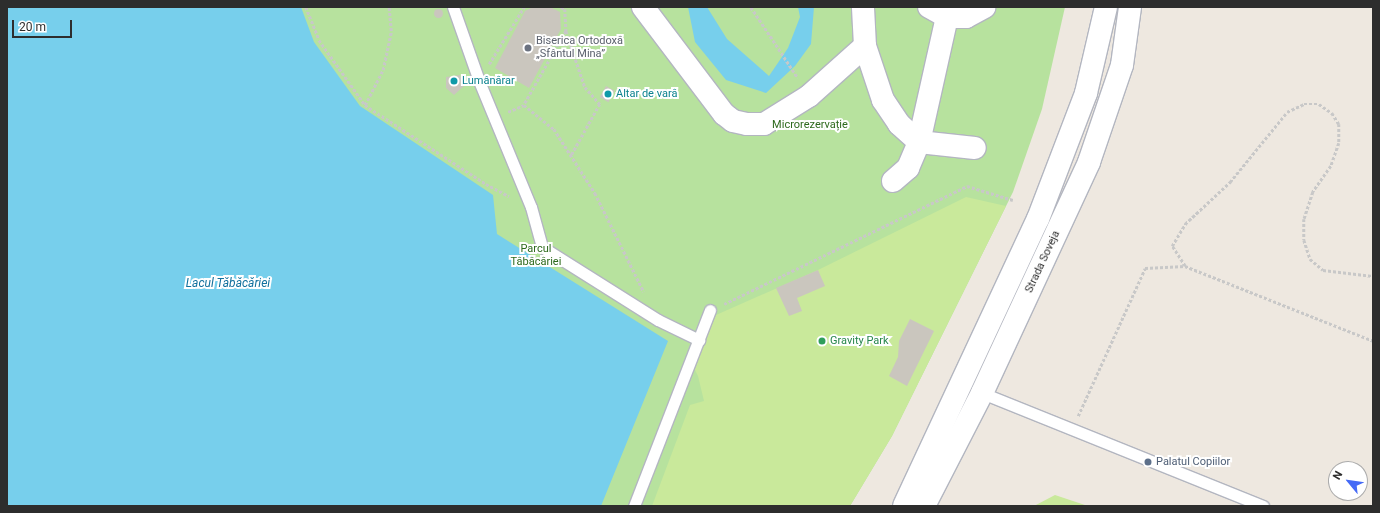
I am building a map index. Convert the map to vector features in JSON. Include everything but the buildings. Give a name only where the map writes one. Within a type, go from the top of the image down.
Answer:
[{"type":"main road","points":[[643,7],[724,114],[733,121],[748,124],[764,124],[810,96],[865,46]]},
{"type":"main road","points":[[863,7],[865,46],[883,100],[899,124],[919,142],[975,148]]},
{"type":"main road","points":[[893,181],[908,168],[919,142],[938,12],[966,17],[985,7]]},
{"type":"main road","name":"Strada Soveja","points":[[904,506],[1038,219],[1086,93],[1106,7]]},
{"type":"main road","name":"Strada Soveja","points":[[924,506],[982,393],[1089,162],[1122,65],[1130,7]]},
{"type":"lane","points":[[453,7],[479,81],[531,207],[542,247],[658,320],[699,340]]},
{"type":"lane","points":[[634,506],[710,310]]},
{"type":"lane","points":[[982,393],[1263,506]]},
{"type":"path","points":[[306,7],[318,40],[366,104],[486,184],[531,207]]},
{"type":"path","points":[[366,104],[383,70],[391,31],[389,7]]},
{"type":"path","points":[[479,81],[524,7]]},
{"type":"path","points":[[561,7],[565,9],[566,31],[585,87],[600,104],[571,156]]},
{"type":"path","points":[[751,7],[794,72]]},
{"type":"path","points":[[566,31],[524,105],[554,129],[595,193],[658,320]]},
{"type":"path","points":[[1185,266],[1172,246],[1185,224],[1230,182],[1287,112],[1304,104],[1319,104],[1332,113],[1339,124],[1339,143],[1331,166],[1313,192],[1304,219],[1304,240],[1310,259],[1323,270],[1373,276]]},
{"type":"path","points":[[710,310],[767,284],[967,186],[1013,200]]},
{"type":"path","points":[[1072,429],[1145,268],[1185,266],[1373,341]]},
{"type":"green space","name":"Parcul Tăbăcăriei","points":[[7,7],[1065,7],[1042,109],[1013,192],[892,436],[850,506],[7,506]]},
{"type":"green space","name":"Gravity Park","points":[[966,197],[1006,206],[892,436],[850,506],[652,506],[690,405],[704,401],[698,376],[693,366],[716,315],[818,270]]},
{"type":"green space","points":[[1055,495],[1088,506],[1034,506]]},
{"type":"water","name":"Lacul Tăbăcăriei","points":[[7,7],[301,7],[314,42],[360,106],[493,195],[497,234],[668,341],[601,506],[7,506]]},
{"type":"water","points":[[688,7],[707,7],[727,39],[769,76],[788,48],[800,17],[798,7],[814,7],[811,44],[795,66],[766,93],[726,80],[695,42]]},
{"type":"place","name":"Biserica Ortodoxă „Sfântul Mina”","points":[[528,48]]},
{"type":"place","name":"Lumânărar","points":[[454,81]]},
{"type":"place","name":"Altar de vară","points":[[608,94]]},
{"type":"place","name":"Gravity Park","points":[[822,341]]},
{"type":"place","name":"Palatul Copiilor","points":[[1148,462]]},
{"type":"park label","name":"Microrezervație","points":[[810,125]]}]
